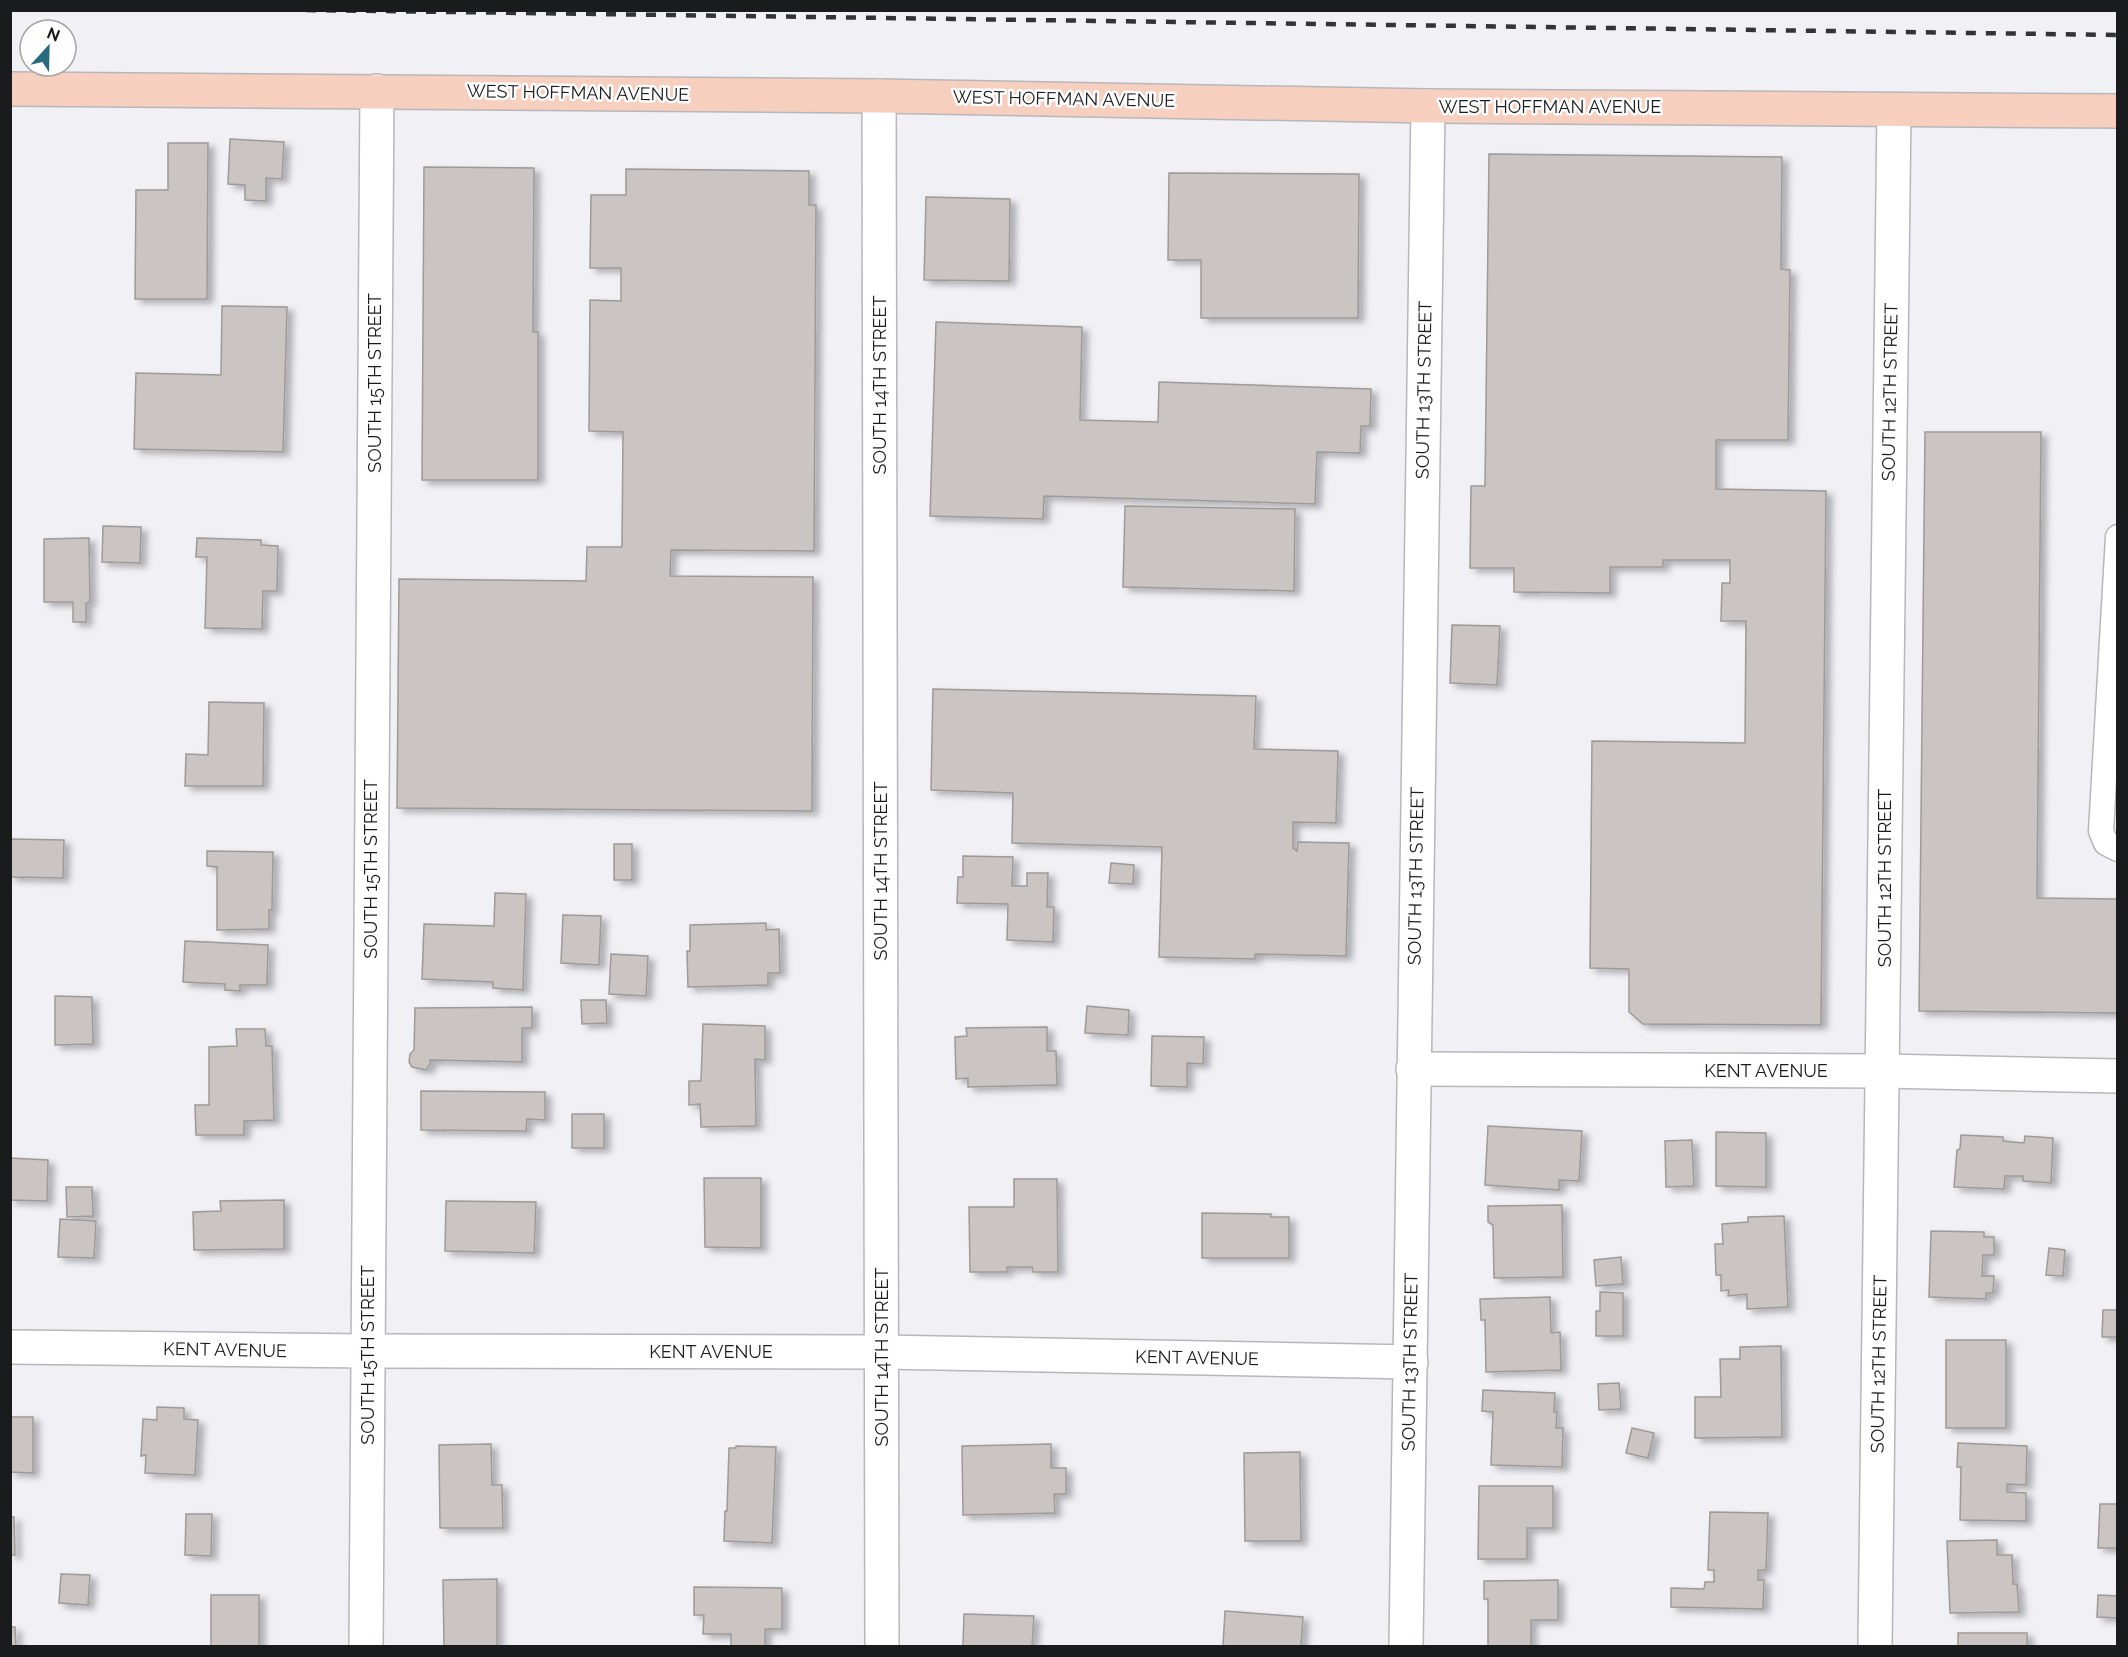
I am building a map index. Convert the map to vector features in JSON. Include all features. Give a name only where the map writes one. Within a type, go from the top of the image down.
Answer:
[{"type":"main road","name":"WEST HOFFMAN AVENUE","points":[[10,89],[879,96],[1428,106],[2118,111]]},
{"type":"street","name":"SOUTH 15TH STREET","points":[[366,1647],[377,91]]},
{"type":"street","name":"SOUTH 14TH STREET","points":[[879,96],[882,1647]]},
{"type":"street","name":"SOUTH 13TH STREET","points":[[1406,1647],[1428,106]]},
{"type":"street","name":"SOUTH 12TH STREET","points":[[1875,1647],[1884,1071],[1884,829],[1894,110]]},
{"type":"street","name":"KENT AVENUE","points":[[1413,1069],[1884,1071],[2118,1076]]},
{"type":"street","name":"KENT AVENUE","points":[[10,1347],[368,1352],[882,1352],[1411,1362]]},
{"type":"lane","points":[[2118,537],[2101,831],[2106,843],[2118,849]]},
{"type":"building","points":[[230,139],[284,142],[282,179],[266,178],[266,201],[245,200],[245,185],[228,184]]},
{"type":"building","points":[[168,143],[208,143],[207,299],[135,299],[136,190],[168,190]]},
{"type":"building","points":[[1489,154],[1782,157],[1781,269],[1790,270],[1788,440],[1716,440],[1716,489],[1826,491],[1821,1025],[1643,1024],[1629,1012],[1629,969],[1590,968],[1592,741],[1745,743],[1746,621],[1721,621],[1722,583],[1730,583],[1730,560],[1663,560],[1663,567],[1610,567],[1610,593],[1514,592],[1514,568],[1470,568],[1471,486],[1485,486]]},
{"type":"building","points":[[424,167],[534,168],[533,332],[538,332],[538,480],[422,480]]},
{"type":"building","points":[[626,169],[809,171],[809,205],[816,205],[814,551],[671,550],[670,576],[813,577],[812,811],[397,808],[399,579],[586,581],[587,547],[622,547],[623,432],[589,431],[590,300],[621,301],[621,268],[590,268],[591,195],[626,195]]},
{"type":"building","points":[[1169,173],[1359,174],[1358,318],[1201,318],[1201,260],[1168,260]]},
{"type":"building","points":[[926,197],[1010,199],[1009,281],[924,280]]},
{"type":"building","points":[[222,306],[287,307],[283,452],[134,449],[136,373],[221,375]]},
{"type":"building","points":[[936,322],[1082,327],[1080,420],[1158,422],[1159,382],[1371,389],[1370,426],[1361,426],[1360,453],[1317,452],[1315,504],[1044,496],[1043,519],[930,516]]},
{"type":"building","points":[[1925,432],[2041,432],[2037,898],[2118,899],[2118,1013],[1919,1011]]},
{"type":"building","points":[[1125,506],[1295,509],[1294,591],[1123,587]]},
{"type":"building","points":[[103,526],[141,527],[140,563],[102,562]]},
{"type":"building","points":[[89,538],[90,602],[86,603],[86,622],[73,622],[73,602],[44,602],[44,539]]},
{"type":"building","points":[[197,538],[261,540],[261,545],[278,546],[277,591],[263,591],[262,629],[205,628],[207,557],[196,557]]},
{"type":"building","points":[[1452,625],[1500,626],[1497,685],[1450,683]]},
{"type":"building","points":[[933,689],[1256,696],[1254,749],[1338,751],[1336,823],[1293,822],[1293,848],[1297,851],[1298,842],[1349,843],[1346,956],[1255,954],[1255,959],[1159,957],[1162,847],[1012,843],[1013,793],[931,790]]},
{"type":"building","points":[[209,702],[264,703],[263,786],[185,786],[186,754],[208,755]]},
{"type":"building","points":[[10,839],[64,840],[63,878],[10,877]]},
{"type":"building","points":[[614,844],[632,844],[632,880],[614,880]]},
{"type":"building","points":[[207,851],[273,852],[272,910],[269,910],[269,929],[217,930],[217,867],[207,866]]},
{"type":"building","points":[[963,856],[1013,857],[1012,886],[1027,886],[1027,873],[1048,873],[1047,907],[1054,907],[1053,942],[1007,940],[1008,904],[957,903],[958,877],[963,877]]},
{"type":"building","points":[[1111,863],[1134,865],[1133,884],[1109,883]]},
{"type":"building","points":[[495,893],[526,894],[523,990],[493,988],[493,982],[422,979],[424,924],[494,926]]},
{"type":"building","points":[[563,915],[601,916],[599,965],[561,963]]},
{"type":"building","points":[[766,923],[766,930],[779,929],[780,973],[768,973],[768,985],[688,987],[687,951],[690,951],[690,925]]},
{"type":"building","points":[[185,941],[268,945],[267,985],[240,985],[240,991],[225,990],[225,984],[183,982]]},
{"type":"building","points":[[611,954],[648,956],[646,996],[609,994]]},
{"type":"building","points":[[55,996],[92,997],[93,1044],[55,1045]]},
{"type":"building","points":[[581,1000],[606,1000],[607,1023],[582,1024]]},
{"type":"building","points":[[1087,1006],[1129,1010],[1128,1035],[1085,1033]]},
{"type":"building","points":[[532,1007],[532,1028],[522,1028],[522,1062],[430,1060],[426,1070],[412,1067],[409,1062],[410,1054],[414,1050],[415,1008]]},
{"type":"building","points":[[703,1024],[765,1026],[765,1060],[755,1059],[756,1126],[701,1127],[700,1104],[689,1105],[689,1081],[701,1081]]},
{"type":"building","points":[[1047,1027],[1047,1051],[1056,1051],[1057,1085],[968,1087],[968,1078],[956,1079],[955,1037],[967,1036],[966,1028]]},
{"type":"building","points":[[236,1029],[265,1029],[266,1046],[272,1046],[274,1120],[244,1121],[244,1135],[196,1135],[195,1105],[209,1105],[209,1047],[237,1046]]},
{"type":"building","points":[[1152,1036],[1204,1037],[1203,1064],[1187,1063],[1187,1087],[1151,1086]]},
{"type":"building","points":[[421,1091],[545,1092],[545,1120],[527,1119],[526,1131],[421,1130]]},
{"type":"building","points":[[572,1114],[604,1114],[604,1148],[572,1148]]},
{"type":"building","points":[[1488,1126],[1582,1131],[1579,1181],[1559,1180],[1559,1190],[1485,1185]]},
{"type":"building","points":[[1716,1132],[1766,1133],[1766,1187],[1716,1186]]},
{"type":"building","points":[[1961,1135],[2003,1137],[2003,1141],[2024,1143],[2025,1136],[2053,1138],[2051,1183],[2023,1181],[2023,1176],[2005,1176],[2004,1189],[1954,1187],[1957,1150],[1960,1149]]},
{"type":"building","points":[[1692,1140],[1694,1186],[1666,1187],[1665,1141]]},
{"type":"building","points":[[10,1158],[48,1160],[47,1201],[10,1200]]},
{"type":"building","points":[[704,1178],[761,1178],[761,1248],[705,1247]]},
{"type":"building","points":[[1014,1179],[1057,1179],[1058,1272],[1033,1272],[1032,1267],[1007,1267],[1007,1272],[970,1272],[969,1207],[1014,1207]]},
{"type":"building","points":[[66,1187],[92,1187],[93,1216],[67,1217]]},
{"type":"building","points":[[284,1200],[284,1249],[194,1250],[193,1212],[221,1211],[220,1201]]},
{"type":"building","points":[[446,1201],[536,1202],[534,1253],[445,1251]]},
{"type":"building","points":[[1562,1205],[1563,1277],[1494,1278],[1493,1225],[1488,1222],[1488,1206]]},
{"type":"building","points":[[1202,1213],[1271,1214],[1271,1217],[1289,1217],[1289,1258],[1202,1258]]},
{"type":"building","points":[[1784,1216],[1788,1307],[1747,1309],[1747,1294],[1728,1296],[1729,1290],[1721,1291],[1721,1275],[1716,1275],[1715,1244],[1723,1244],[1722,1224],[1748,1222],[1748,1217]]},
{"type":"building","points":[[60,1219],[96,1221],[94,1258],[58,1257]]},
{"type":"building","points":[[1931,1231],[1984,1232],[1984,1237],[1994,1237],[1994,1255],[1983,1255],[1982,1276],[1994,1276],[1993,1293],[1986,1293],[1986,1299],[1929,1297]]},
{"type":"building","points":[[2049,1248],[2065,1250],[2063,1276],[2046,1275]]},
{"type":"building","points":[[1621,1257],[1623,1284],[1596,1286],[1594,1260]]},
{"type":"building","points":[[1600,1292],[1623,1293],[1623,1336],[1596,1336],[1596,1311],[1600,1311]]},
{"type":"building","points":[[1550,1297],[1551,1333],[1560,1332],[1561,1370],[1486,1372],[1485,1320],[1481,1320],[1480,1299]]},
{"type":"building","points":[[2103,1310],[2118,1310],[2118,1337],[2102,1337]]},
{"type":"building","points":[[1946,1340],[2006,1340],[2006,1428],[1946,1428]]},
{"type":"building","points":[[1781,1346],[1782,1437],[1695,1438],[1695,1397],[1721,1397],[1720,1359],[1740,1359],[1740,1347]]},
{"type":"building","points":[[1619,1383],[1621,1409],[1599,1410],[1598,1384]]},
{"type":"building","points":[[1483,1390],[1555,1393],[1556,1428],[1563,1428],[1562,1467],[1491,1465],[1493,1412],[1482,1411]]},
{"type":"building","points":[[157,1407],[184,1408],[184,1419],[198,1420],[195,1475],[145,1473],[146,1455],[141,1456],[143,1419],[157,1420]]},
{"type":"building","points":[[10,1417],[33,1417],[33,1473],[10,1472]]},
{"type":"building","points":[[1632,1428],[1654,1433],[1648,1458],[1626,1453]]},
{"type":"building","points":[[1958,1443],[2027,1446],[2026,1485],[2007,1484],[2007,1492],[2026,1493],[2026,1521],[1960,1520],[1961,1467],[1957,1467]]},
{"type":"building","points":[[491,1444],[492,1485],[502,1485],[503,1528],[440,1528],[439,1445]]},
{"type":"building","points":[[1051,1444],[1051,1468],[1066,1468],[1066,1494],[1054,1494],[1055,1513],[963,1515],[962,1446]]},
{"type":"building","points":[[736,1446],[776,1447],[772,1543],[724,1541],[729,1448],[736,1448]]},
{"type":"building","points":[[1300,1452],[1301,1541],[1245,1541],[1244,1453]]},
{"type":"building","points":[[1479,1486],[1553,1486],[1553,1528],[1527,1528],[1527,1559],[1478,1559]]},
{"type":"building","points":[[2100,1504],[2118,1504],[2118,1548],[2098,1548]]},
{"type":"building","points":[[1710,1512],[1768,1513],[1766,1570],[1758,1570],[1758,1580],[1764,1580],[1763,1609],[1671,1607],[1671,1588],[1704,1589],[1705,1582],[1714,1582],[1714,1570],[1708,1570]]},
{"type":"building","points":[[186,1514],[212,1514],[211,1556],[185,1555]]},
{"type":"building","points":[[10,1517],[14,1517],[15,1555],[10,1555]]},
{"type":"building","points":[[1997,1540],[1997,1555],[2012,1555],[2013,1584],[2017,1584],[2019,1612],[1950,1613],[1947,1541]]},
{"type":"building","points":[[61,1574],[90,1575],[88,1605],[59,1603]]},
{"type":"building","points":[[497,1579],[497,1646],[444,1646],[443,1580]]},
{"type":"building","points":[[1558,1580],[1558,1620],[1531,1620],[1531,1646],[1488,1646],[1488,1599],[1484,1599],[1484,1581]]},
{"type":"building","points":[[694,1587],[782,1588],[782,1629],[765,1629],[765,1646],[731,1646],[731,1634],[703,1634],[704,1615],[694,1615]]},
{"type":"building","points":[[211,1595],[259,1595],[259,1646],[211,1646]]},
{"type":"building","points":[[2098,1595],[2118,1596],[2118,1618],[2097,1617]]},
{"type":"building","points":[[1225,1611],[1303,1617],[1301,1646],[1223,1646]]},
{"type":"building","points":[[964,1614],[1034,1616],[1032,1646],[963,1646]]},
{"type":"building","points":[[10,1627],[15,1627],[16,1646],[10,1646]]},
{"type":"building","points":[[1958,1633],[2027,1633],[2027,1646],[1958,1646]]},
{"type":"railway","points":[[306,10],[2118,35]]}]
